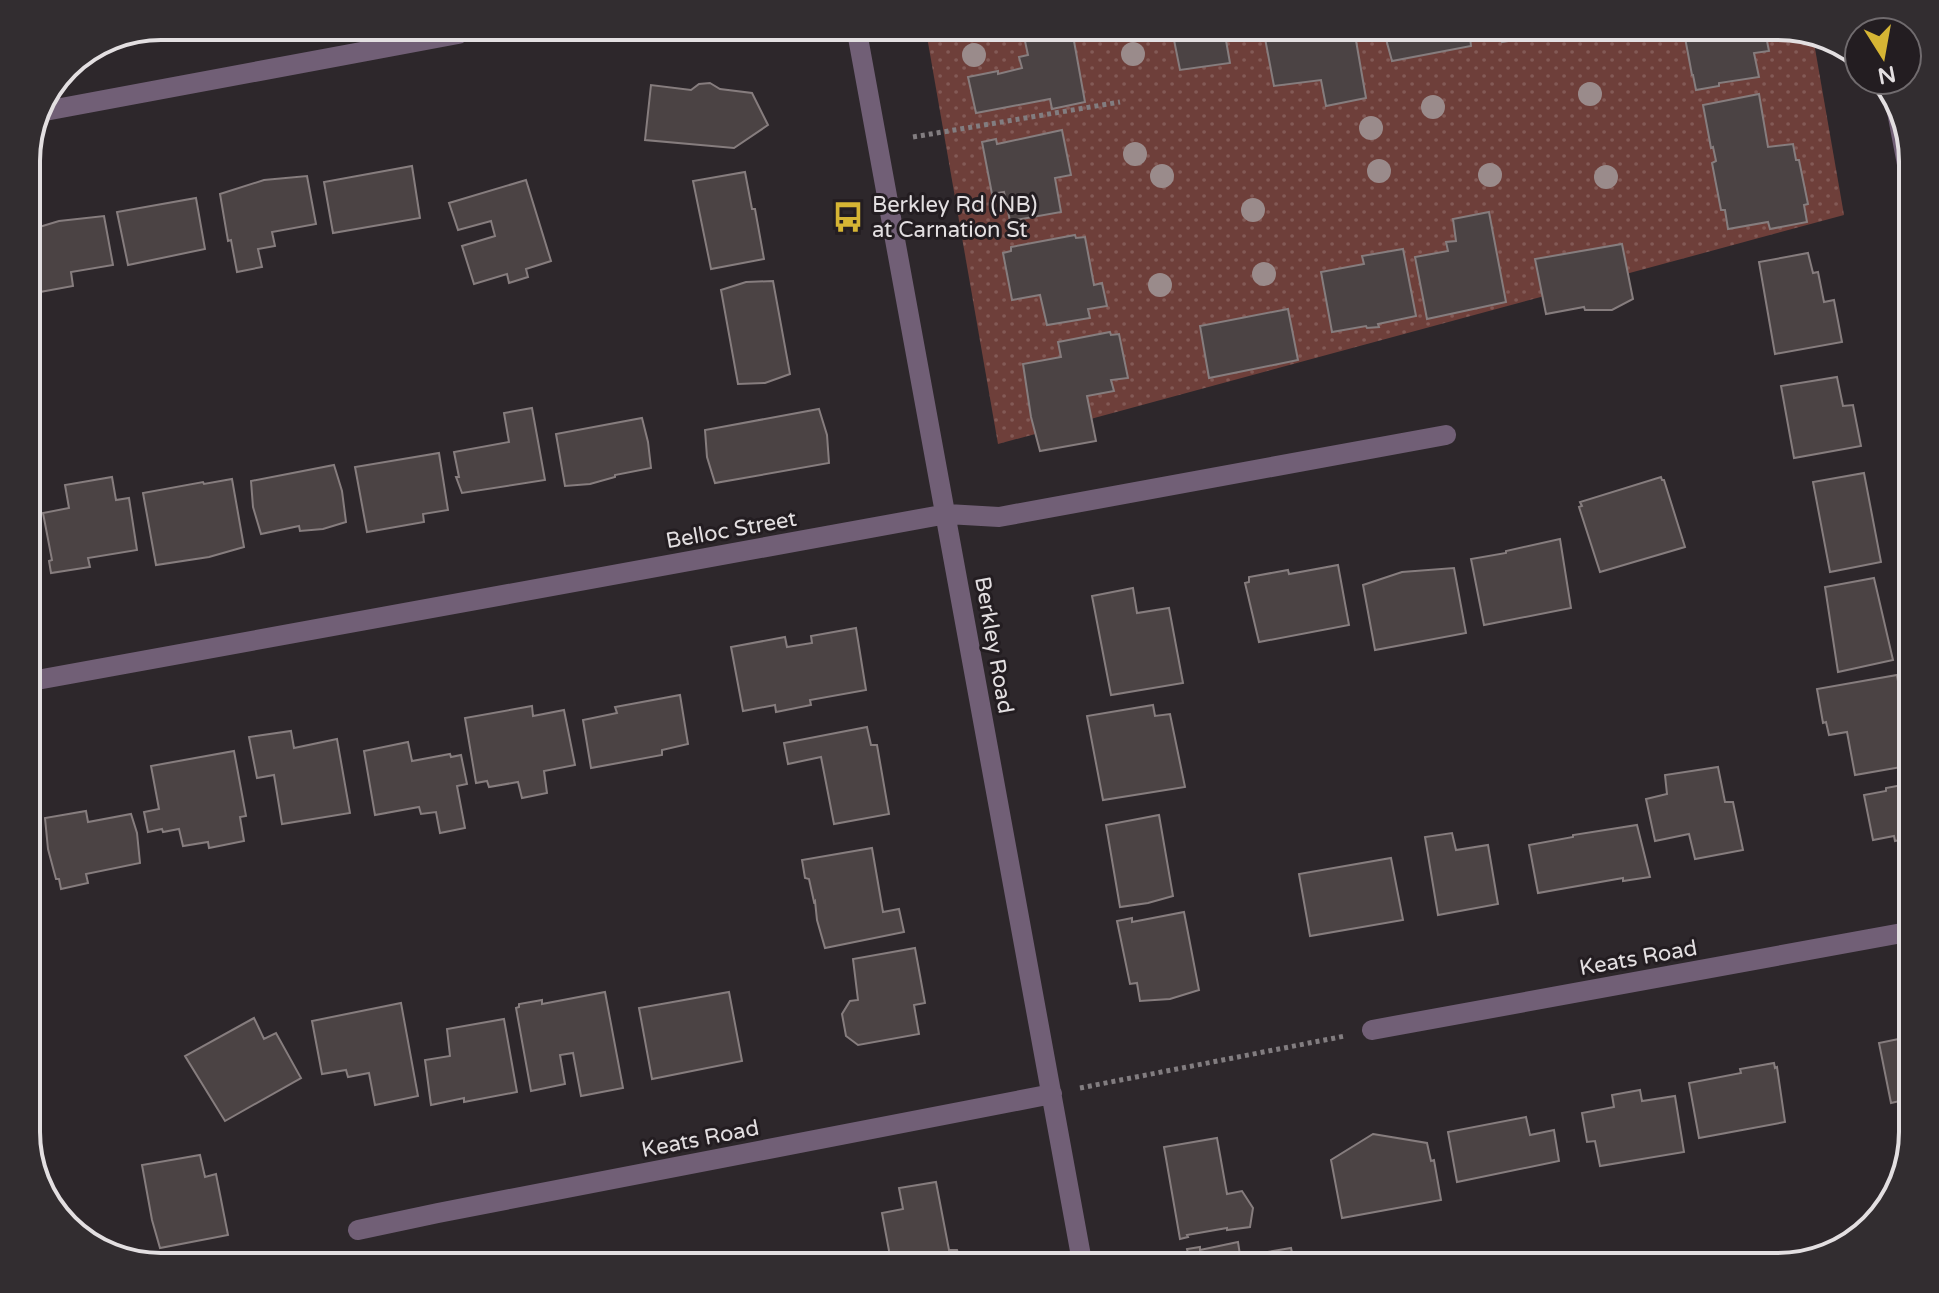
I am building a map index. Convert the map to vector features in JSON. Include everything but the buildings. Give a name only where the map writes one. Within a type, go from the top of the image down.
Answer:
[{"type":"street","points":[[52,110],[426,40]]},
{"type":"street","name":"Berkley Road","points":[[858,40],[1080,1253]]},
{"type":"street","name":"Belloc Street","points":[[40,679],[947,514],[999,517],[1446,435]]},
{"type":"street","name":"Keats Road","points":[[1372,1030],[1899,934]]},
{"type":"street","name":"Keats Road","points":[[358,1230],[1052,1094]]},
{"type":"path","points":[[913,137],[1120,102]]},
{"type":"path","points":[[1052,1094],[1372,1030]]},
{"type":"shaded area","points":[[928,40],[1778,40],[1815,46],[1844,215],[998,444]]},
{"type":"place","name":"Berkley Rd (NB) at Carnation St","points":[[848,217]]}]
